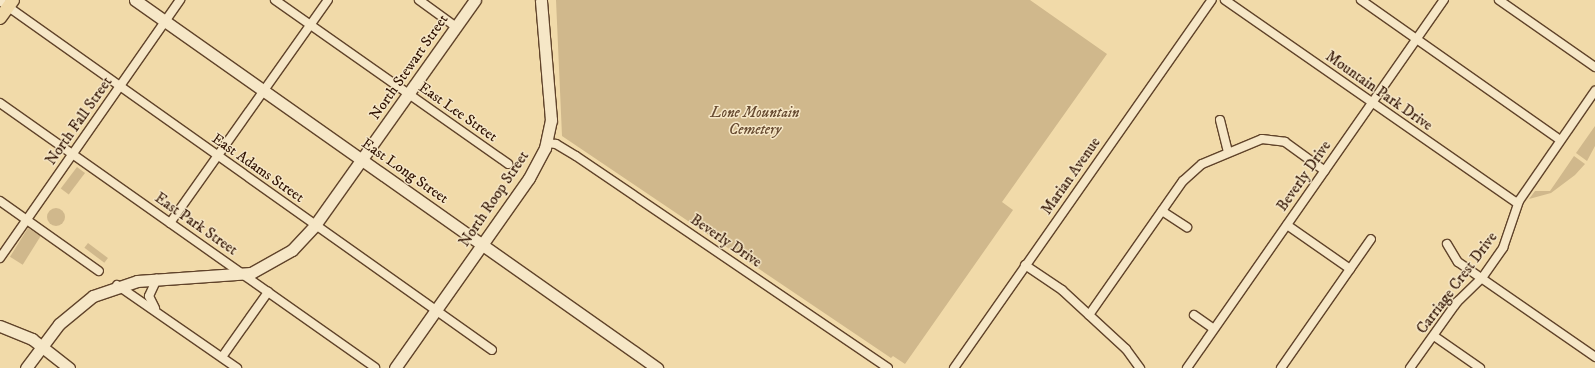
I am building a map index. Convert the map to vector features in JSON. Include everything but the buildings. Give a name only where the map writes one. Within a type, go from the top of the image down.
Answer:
[{"type":"main road","points":[[0,18],[7,3]]},
{"type":"street","name":"East Long Street","points":[[136,0],[657,368]]},
{"type":"street","name":"North Fall Street","points":[[0,258],[180,0]]},
{"type":"street","name":"East Lee Street","points":[[275,0],[508,164]]},
{"type":"street","points":[[170,223],[263,89],[328,0]]},
{"type":"street","points":[[418,0],[456,27]]},
{"type":"street","name":"North Stewart Street","points":[[26,368],[42,346],[80,304],[117,285],[157,279],[243,275],[283,257],[315,225],[475,0]]},
{"type":"street","name":"North Roop Street","points":[[395,368],[529,178],[547,143],[550,111],[541,0]]},
{"type":"street","name":"Marian Avenue","points":[[954,368],[1212,0]]},
{"type":"street","name":"Mountain Park Drive","points":[[1225,0],[1372,104],[1518,204]]},
{"type":"street","points":[[1361,0],[1560,140]]},
{"type":"street","name":"Beverly Drive","points":[[1187,368],[1444,0]]},
{"type":"street","points":[[1499,0],[1595,67]]},
{"type":"street","name":"East Adams Street","points":[[7,3],[216,156],[492,350]]},
{"type":"street","name":"Carriage Crest Drive","points":[[1410,368],[1457,302],[1482,278],[1509,237],[1518,204],[1560,140],[1595,91]]},
{"type":"street","name":"East Park Street","points":[[0,103],[375,368]]},
{"type":"street","points":[[1220,120],[1228,151]]},
{"type":"street","points":[[1089,315],[1162,210],[1190,173],[1228,151],[1262,139],[1285,142],[1325,171]]},
{"type":"street","name":"Beverly Drive","points":[[547,143],[556,144],[576,156],[888,368]]},
{"type":"street","points":[[0,201],[99,271]]},
{"type":"street","points":[[1162,210],[1187,227]]},
{"type":"street","points":[[1287,225],[1350,269]]},
{"type":"street","points":[[1281,368],[1371,239]]},
{"type":"street","points":[[1447,244],[1452,257],[1595,357]]},
{"type":"street","points":[[1025,266],[1062,290],[1089,315],[1140,368]]},
{"type":"street","points":[[157,279],[149,296],[158,312]]},
{"type":"street","points":[[117,285],[237,368]]},
{"type":"street","points":[[222,358],[268,292]]},
{"type":"street","points":[[1194,315],[1214,329]]},
{"type":"street","points":[[0,326],[42,346],[69,368]]},
{"type":"street","points":[[1434,336],[1480,368]]},
{"type":"green space","name":"Lone Mountain Cemetery","points":[[556,0],[1030,0],[1107,54],[1002,202],[1013,210],[905,364],[893,356],[891,358],[562,136]]},
{"type":"green space","points":[[1595,126],[1595,146],[1587,161],[1576,153]]},
{"type":"green space","points":[[1574,156],[1585,164],[1575,175],[1551,193],[1529,199],[1535,191],[1550,191]]},
{"type":"green space","points":[[77,167],[85,173],[69,195],[61,189]]},
{"type":"green space","points":[[56,208],[62,211],[65,217],[62,223],[56,226],[50,223],[47,217],[50,211]]},
{"type":"green space","points":[[28,228],[41,236],[23,265],[10,257]]},
{"type":"green space","points":[[88,243],[108,258],[104,263],[84,248]]}]
